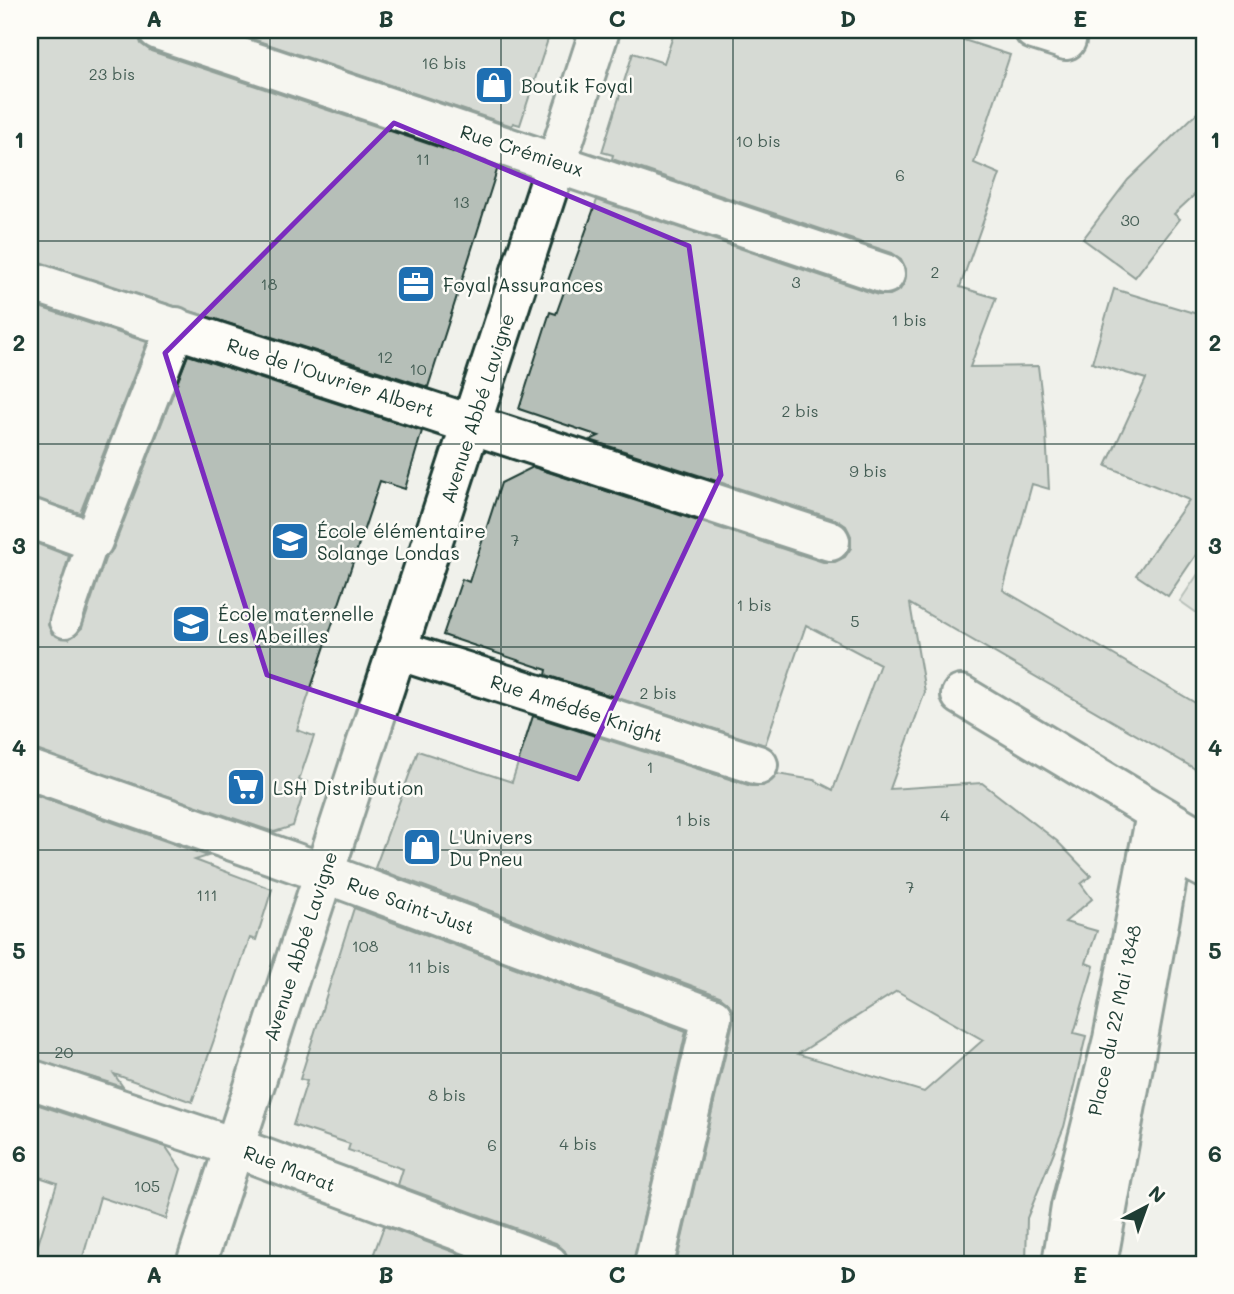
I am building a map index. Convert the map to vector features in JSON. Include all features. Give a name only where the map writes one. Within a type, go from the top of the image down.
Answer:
[{"type":"street","name":"Rue Crémieux","points":[[159,30],[885,274]]},
{"type":"street","name":"Avenue Abbé Lavigne","points":[[196,1264],[600,30]]},
{"type":"street","name":"Rue de l'Ouvrier Albert","points":[[30,281],[830,541]]},
{"type":"street","points":[[30,518],[93,541],[176,327]]},
{"type":"street","name":"Rue Amédée Knight","points":[[397,650],[758,765]]},
{"type":"street","points":[[961,695],[1156,814],[1193,853]]},
{"type":"street","name":"Rue Saint-Just","points":[[30,770],[324,873],[712,1017],[654,1264]]},
{"type":"street","name":"Place du 22 Mai 1848","points":[[1062,1264],[1071,1207],[1113,1039],[1156,814]]},
{"type":"street","name":"Place du 22 Mai 1848","points":[[1097,1264],[1193,853]]},
{"type":"street","name":"Rue Marat","points":[[30,1079],[234,1147],[548,1264]]},
{"type":"lane","points":[[65,622],[93,541]]},
{"type":"highlighted area","points":[[394,123],[689,246],[721,475],[578,779],[267,675],[165,353]]},
{"type":"shaded area","points":[[1204,565],[1204,618],[1180,601]]},
{"type":"building","points":[[30,30],[137,30],[141,44],[151,51],[498,167],[428,387],[30,260]]},
{"type":"building","points":[[226,30],[551,30],[520,125],[513,123],[512,126]]},
{"type":"building","points":[[675,30],[933,30],[1010,55],[974,163],[1000,174],[960,287],[996,298],[970,367],[1038,366],[1046,431],[1049,489],[1032,484],[1003,590],[1204,708],[1204,774],[910,604],[925,692],[890,789],[982,783],[1057,841],[1091,876],[1081,884],[1092,899],[1065,922],[1097,931],[1086,963],[1094,966],[1074,1033],[1086,1036],[1064,1127],[1027,1218],[1026,1264],[676,1264],[733,1022],[729,1004],[720,996],[375,868],[418,751],[512,782],[533,716],[751,786],[763,786],[777,774],[814,780],[833,790],[880,664],[806,625],[765,745],[546,675],[547,670],[443,635],[462,579],[469,582],[501,483],[533,467],[823,562],[835,562],[845,557],[851,548],[851,536],[846,526],[837,520],[590,440],[599,436],[519,409],[550,312],[556,314],[597,200],[878,295],[890,295],[900,290],[905,282],[906,269],[901,259],[892,253],[612,159],[613,155],[602,152],[633,53],[664,63]],"holes":[[[897,991],[983,1040],[924,1092],[798,1054]]]},
{"type":"building","points":[[1204,106],[1204,186],[1174,214],[1180,219],[1135,277],[1083,239],[1128,180]]},
{"type":"building","points":[[1114,289],[1204,316],[1204,543],[1168,596],[1136,575],[1189,500],[1106,466],[1146,379],[1092,363]]},
{"type":"building","points":[[30,304],[147,342],[80,513],[30,497]]},
{"type":"building","points":[[188,355],[422,431],[405,489],[380,481],[297,730],[314,736],[299,780],[307,782],[293,826],[274,832],[30,749],[30,541],[69,556],[48,625],[52,634],[69,639],[82,628],[105,559],[113,549]]},
{"type":"building","points":[[30,793],[208,856],[195,860],[272,889],[256,940],[250,938],[192,1102],[114,1074],[123,1087],[30,1058]]},
{"type":"building","points":[[354,908],[686,1031],[633,1264],[569,1264],[565,1251],[556,1243],[398,1185],[403,1169],[348,1150],[350,1144],[293,1125],[307,1081],[300,1079]]},
{"type":"building","points":[[30,1102],[166,1147],[181,1169],[166,1219],[100,1197],[81,1264],[32,1264],[57,1183],[30,1174]]},
{"type":"building","points":[[384,1226],[486,1264],[370,1264]]},
{"type":"place","name":"Boutik Foyal","points":[[494,85]]},
{"type":"place","name":"Foyal Assurances","points":[[416,284]]},
{"type":"place","name":"École élémentaire Solange Londas","points":[[290,541]]},
{"type":"place","name":"École maternelle Les Abeilles","points":[[191,624]]},
{"type":"place","name":"LSH Distribution","points":[[246,787]]},
{"type":"place","name":"L'Univers Du Pneu","points":[[422,847]]}]
